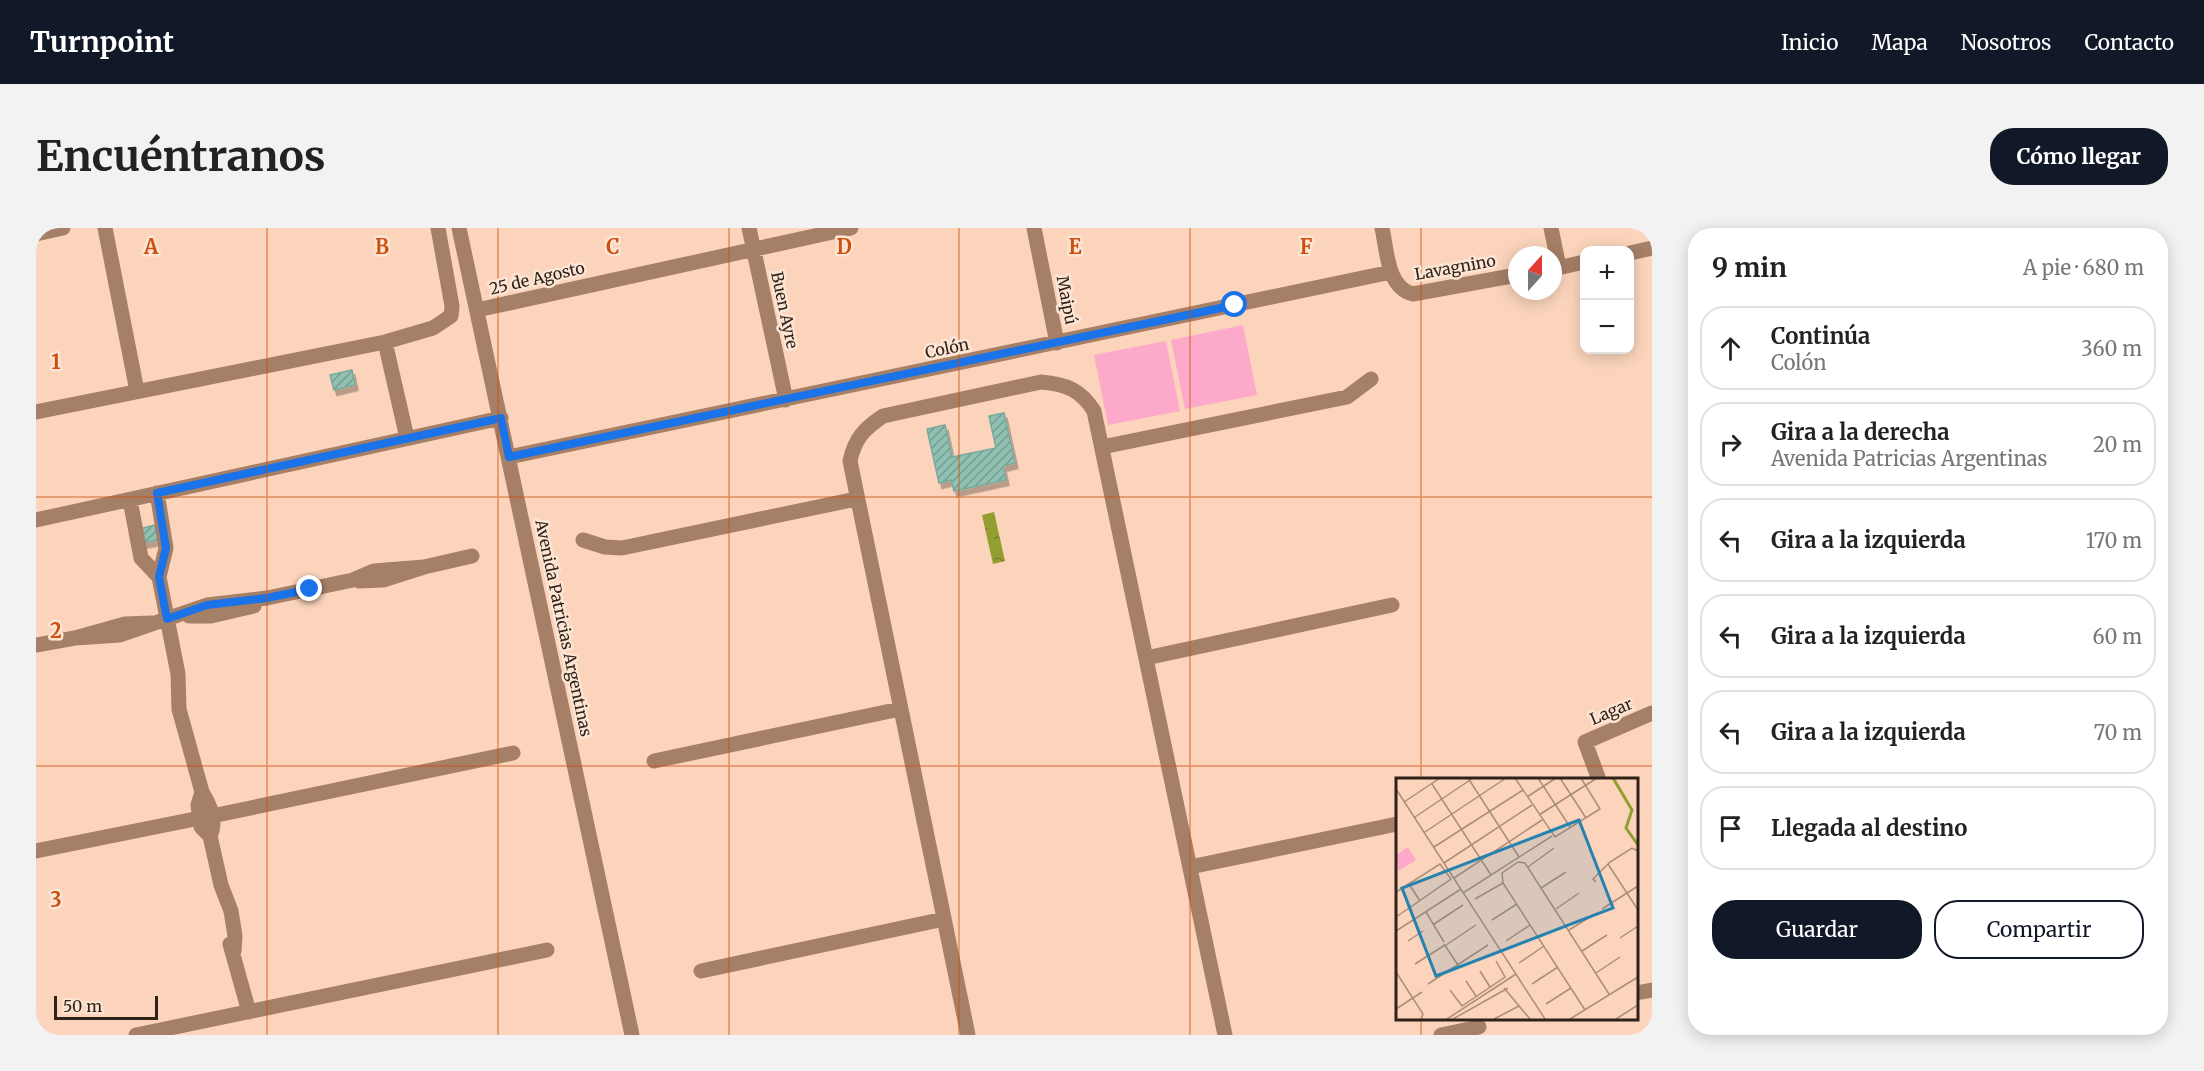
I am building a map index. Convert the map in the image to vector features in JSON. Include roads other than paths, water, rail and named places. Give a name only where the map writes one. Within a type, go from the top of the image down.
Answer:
[{"type":"street","points":[[36,234],[63,228]]},
{"type":"street","points":[[105,228],[137,391]]},
{"type":"street","points":[[36,412],[385,342],[434,328],[451,316],[452,306],[438,228]]},
{"type":"street","name":"Avenida Patricias Argentinas","points":[[459,228],[632,1035]]},
{"type":"street","name":"Buen Ayre","points":[[750,228],[786,400]]},
{"type":"street","name":"25 de Agosto","points":[[477,310],[850,228]]},
{"type":"street","name":"Maipú","points":[[1034,228],[1057,343]]},
{"type":"street","points":[[1382,228],[1391,272]]},
{"type":"street","points":[[1551,228],[1553,246]]},
{"type":"street","points":[[1634,252],[1652,248]]},
{"type":"street","points":[[1562,267],[1580,263]]},
{"type":"street","name":"Colón","points":[[509,457],[1391,272]]},
{"type":"street","name":"Lavagnino","points":[[1391,272],[1399,289],[1413,294],[1508,277]]},
{"type":"street","points":[[385,342],[407,438]]},
{"type":"street","points":[[1102,447],[1347,397],[1371,379]]},
{"type":"street","points":[[968,1035],[850,461],[854,442],[865,429],[883,416],[1030,384],[1059,383],[1074,389],[1094,411],[1225,1035]]},
{"type":"street","points":[[36,520],[501,418]]},
{"type":"street","points":[[157,493],[166,548],[159,577],[178,674],[188,699],[194,758],[202,792],[210,804],[206,817]]},
{"type":"street","points":[[583,540],[605,548],[622,548],[856,499]]},
{"type":"street","points":[[130,500],[141,558],[159,577]]},
{"type":"street","points":[[36,645],[75,638],[125,624],[211,616],[243,610],[267,598],[353,580],[383,580],[424,567],[472,556]]},
{"type":"street","points":[[1146,658],[1392,605]]},
{"type":"street","points":[[654,761],[900,709]]},
{"type":"street","name":"Lagar","points":[[1598,777],[1585,742],[1652,713]]},
{"type":"street","points":[[36,851],[513,753]]},
{"type":"street","points":[[206,817],[215,826],[210,836],[221,885],[220,906],[249,1012]]},
{"type":"street","points":[[1190,867],[1396,824]]},
{"type":"street","points":[[701,971],[944,919]]},
{"type":"street","points":[[136,1035],[548,950]]},
{"type":"street","points":[[1637,993],[1652,990]]},
{"type":"street","points":[[1441,1035],[1479,1027]]},
{"type":"water","points":[[994,512],[1005,561],[993,564],[982,515]]}]
